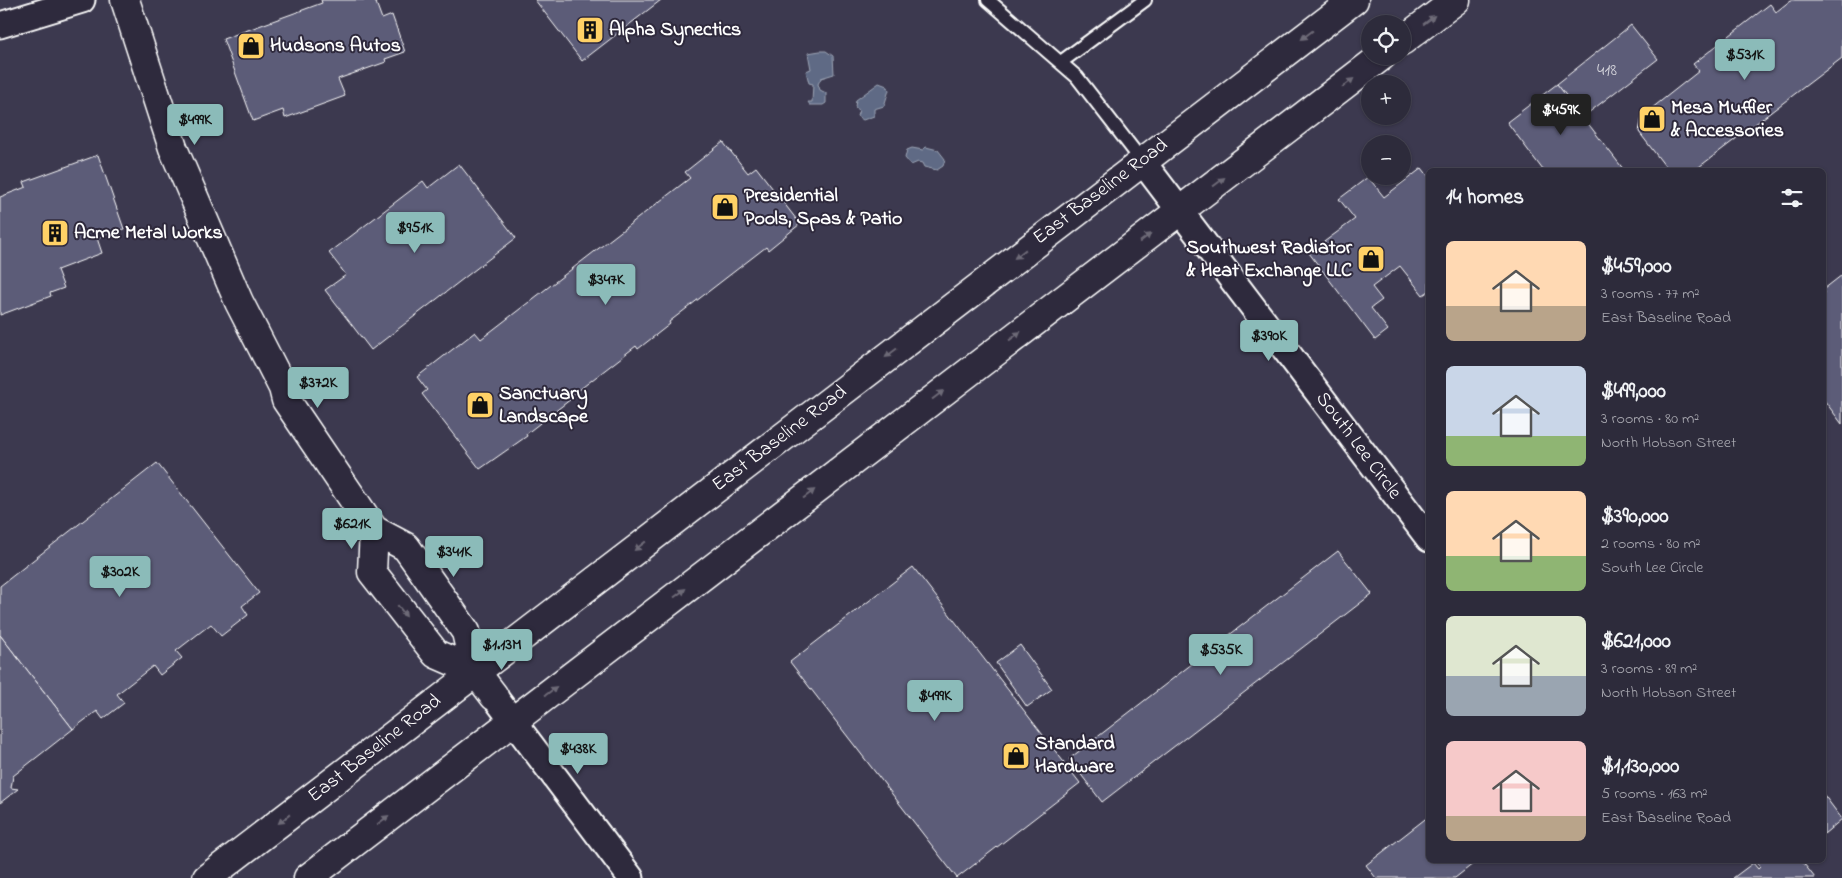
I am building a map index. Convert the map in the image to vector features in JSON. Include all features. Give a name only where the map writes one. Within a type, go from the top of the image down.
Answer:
[{"type":"main road","points":[[125,0],[173,148],[239,302],[283,388],[286,400],[374,530],[406,547],[466,632],[475,671],[494,696]]},
{"type":"main road","name":"East Baseline Road","points":[[207,878],[1354,0]]},
{"type":"main road","points":[[1411,34],[1456,0]]},
{"type":"main road","points":[[308,878],[1370,65]]},
{"type":"main road","points":[[374,530],[372,572],[436,654],[475,671]]},
{"type":"street","points":[[0,25],[82,0]]},
{"type":"street","name":"South Lee Circle","points":[[1142,161],[1426,535]]},
{"type":"street","points":[[494,696],[631,878]]},
{"type":"lane","points":[[988,0],[1077,77],[1142,161]]},
{"type":"lane","points":[[1061,62],[1145,0]]},
{"type":"water","points":[[826,51],[833,56],[834,74],[821,78],[818,84],[820,90],[826,93],[826,103],[823,105],[810,105],[808,102],[812,102],[813,84],[809,83],[806,71],[811,69],[808,53]]},
{"type":"water","points":[[879,83],[887,86],[889,90],[884,106],[874,109],[874,116],[863,120],[857,116],[859,110],[855,107],[856,100]]},
{"type":"water","points":[[926,147],[938,150],[945,159],[943,166],[937,170],[924,167],[922,163],[918,162],[911,165],[905,158],[907,150],[912,148],[923,150]]},
{"type":"building","points":[[321,0],[375,0],[382,19],[392,15],[405,52],[385,59],[386,62],[338,79],[345,96],[285,118],[283,110],[253,121],[223,39],[322,3]]},
{"type":"building","name":"Alpha Synectics","points":[[535,0],[661,0],[582,61]]},
{"type":"building","points":[[1791,0],[1842,0],[1842,58],[1698,168],[1666,168],[1639,132],[1642,116],[1699,71],[1693,64],[1770,4],[1776,12]]},
{"type":"building","points":[[1631,25],[1658,59],[1583,117],[1557,84]]},
{"type":"building","points":[[1557,84],[1622,168],[1542,168],[1507,122]]},
{"type":"building","points":[[723,142],[748,173],[756,167],[800,224],[768,250],[766,247],[669,322],[670,324],[638,349],[636,346],[570,397],[571,399],[526,434],[527,436],[480,469],[422,394],[427,390],[417,377],[475,332],[481,339],[690,178],[685,172]]},
{"type":"building","name":"Acme Metal Works","points":[[98,155],[124,229],[97,238],[102,253],[57,270],[64,288],[50,293],[51,296],[0,315],[0,197],[26,187],[24,182]]},
{"type":"building","points":[[459,164],[516,238],[371,350],[325,290],[346,275],[329,253],[423,181],[428,188]]},
{"type":"building","name":"Southwest Radiator & Heat Exchange LLC","points":[[1422,168],[1426,173],[1426,293],[1423,295],[1400,266],[1372,287],[1382,300],[1371,308],[1388,330],[1375,340],[1309,253],[1355,219],[1339,199],[1361,182],[1361,185],[1374,185],[1384,197],[1400,185],[1411,185],[1411,176]]},
{"type":"building","points":[[1842,275],[1842,424],[1826,403],[1826,287]]},
{"type":"building","points":[[157,463],[259,593],[242,606],[248,615],[221,636],[211,624],[176,651],[182,658],[160,675],[153,666],[117,694],[124,703],[103,719],[97,711],[73,729],[0,635],[0,586]]},
{"type":"building","points":[[1338,551],[1372,594],[1102,802],[1069,759]]},
{"type":"building","points":[[913,567],[1080,783],[957,878],[790,662]]},
{"type":"building","points":[[0,635],[73,729],[13,776],[11,788],[18,789],[0,803]]},
{"type":"building","points":[[1020,645],[1052,689],[1027,707],[996,663]]},
{"type":"building","points":[[1826,798],[1842,819],[1826,832]]},
{"type":"building","points":[[1426,818],[1426,863],[1474,863],[1455,878],[1376,878],[1366,865]]},
{"type":"building","points":[[1753,863],[1758,869],[1760,867],[1757,863],[1803,863],[1815,878],[1733,878]]},
{"type":"place","name":"Alpha Synectics","points":[[590,30]]},
{"type":"place","name":"Hudsons Autos","points":[[251,46]]},
{"type":"place","name":"Mesa Muffler & Accessories","points":[[1652,119]]},
{"type":"place","name":"Presidential Pools, Spas & Patio","points":[[725,207]]},
{"type":"place","name":"Acme Metal Works","points":[[55,233]]},
{"type":"place","name":"Southwest Radiator & Heat Exchange LLC","points":[[1371,259]]},
{"type":"place","name":"Sanctuary Landscape","points":[[480,405]]},
{"type":"place","name":"Standard Hardware","points":[[1016,756]]}]
